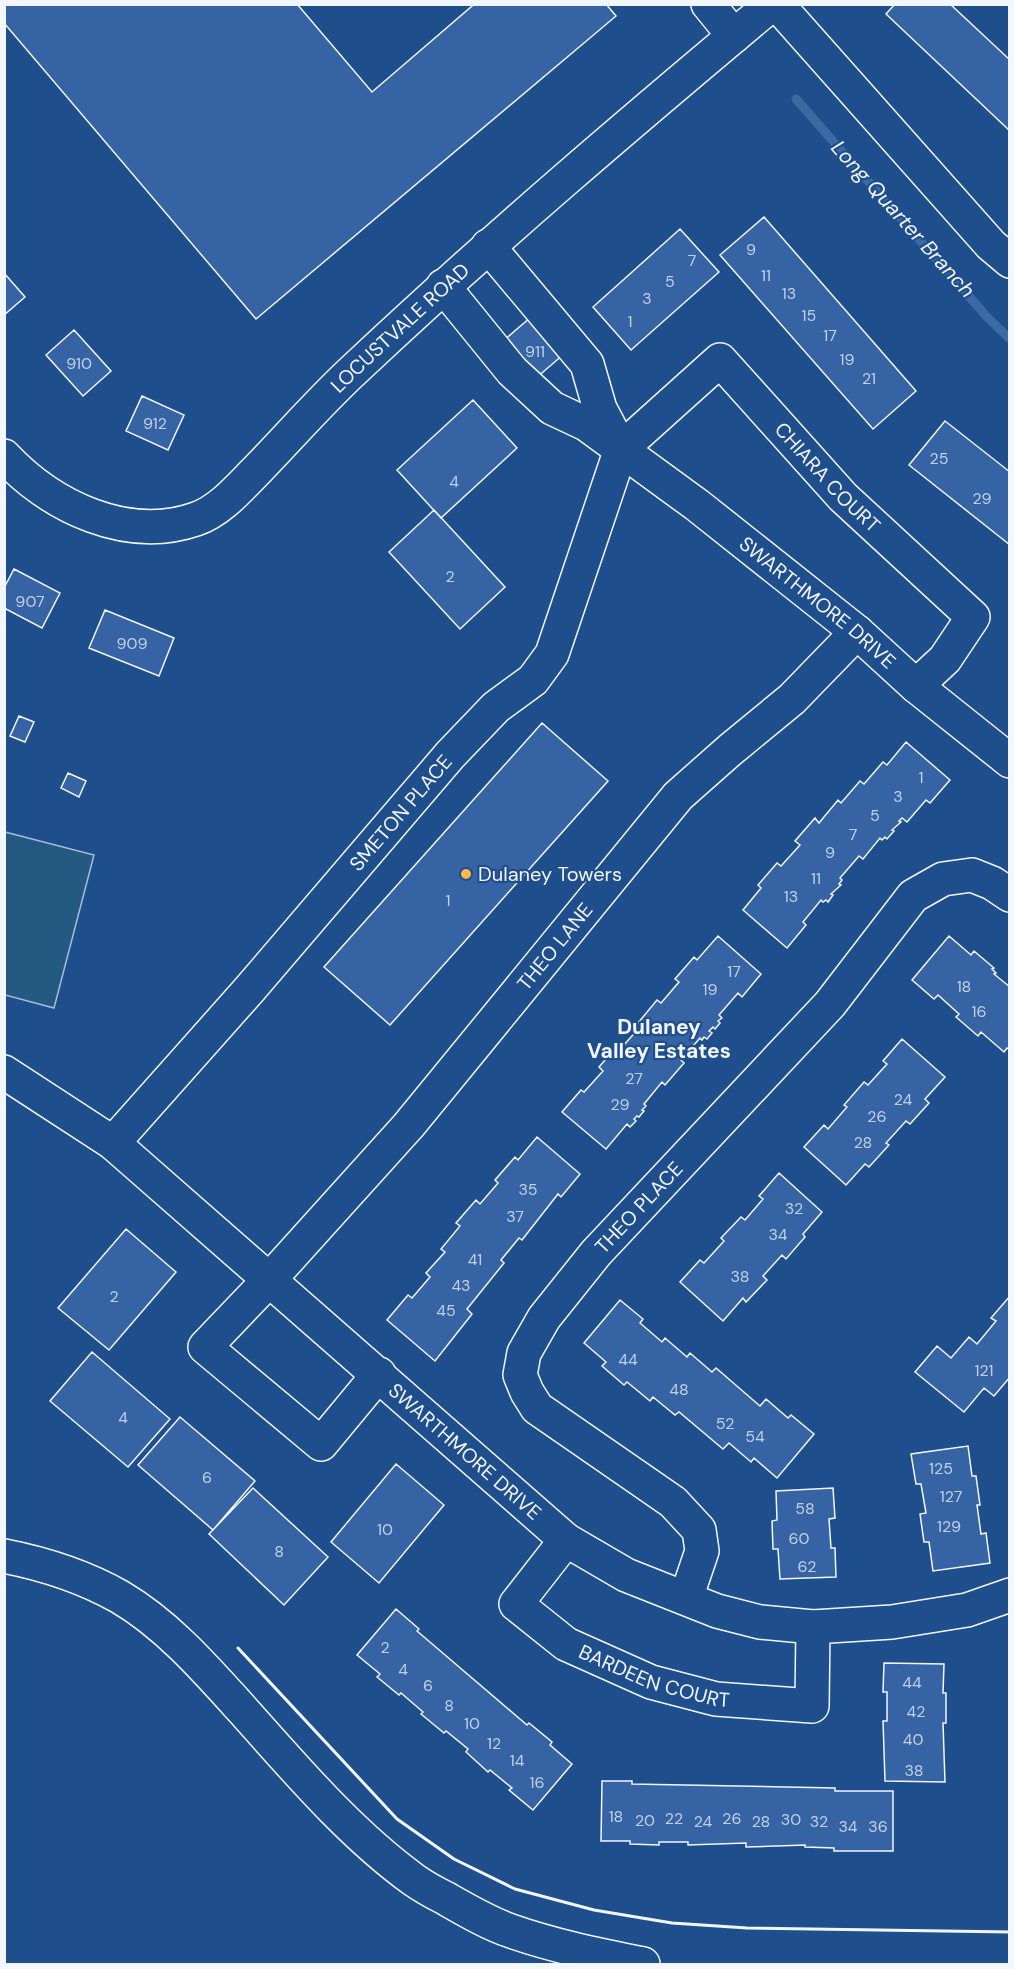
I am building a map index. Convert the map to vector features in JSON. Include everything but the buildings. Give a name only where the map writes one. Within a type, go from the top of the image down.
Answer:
[{"type":"main road","points":[[708,4],[734,36]]},
{"type":"main road","name":"LOCUSTVALE ROAD","points":[[4,456],[16,468],[61,501],[90,516],[134,527],[171,526],[199,518],[218,507],[344,379],[443,286],[772,4]]},
{"type":"main road","points":[[777,4],[991,245],[1010,261]]},
{"type":"main road","name":"SWARTHMORE DRIVE","points":[[488,246],[587,364],[600,409],[621,449]]},
{"type":"main road","name":"SWARTHMORE DRIVE","points":[[443,286],[530,390],[552,408],[586,424],[697,505],[857,632],[916,686],[1010,761]]},
{"type":"main road","name":"CHIARA COURT","points":[[621,449],[720,360],[843,497],[973,617],[945,659],[916,686]]},
{"type":"main road","name":"SMETON PLACE","points":[[113,1143],[249,990],[450,755],[496,706],[533,680],[552,654],[621,449]]},
{"type":"main road","name":"THEO LANE","points":[[379,1374],[321,1444],[205,1347],[270,1279],[409,1125],[678,796],[792,699],[857,632]]},
{"type":"main road","name":"THEO PLACE","points":[[686,1598],[702,1551],[699,1530],[674,1502],[537,1408],[520,1375],[524,1353],[544,1318],[596,1253],[830,1004],[914,896],[943,879],[972,875],[993,883],[1010,895]]},
{"type":"main road","name":"SWARTHMORE DRIVE","points":[[4,1072],[113,1143],[566,1540],[626,1575],[717,1611],[760,1622],[813,1627],[892,1622],[946,1614],[967,1610],[1010,1595]]},
{"type":"main road","name":"BARDEEN COURT","points":[[566,1540],[516,1604],[566,1644],[651,1682],[716,1699],[812,1706],[813,1627]]},
{"type":"main road","points":[[4,1556],[37,1562],[76,1575],[121,1598],[162,1628],[208,1672],[369,1844],[415,1881],[457,1905],[509,1930],[570,1949],[643,1965]]},
{"type":"shaded area","points":[[5,832],[94,855],[54,1008],[5,995]]},
{"type":"waterway","name":"Long Quarter Branch","points":[[796,99],[988,318],[1010,339]]},
{"type":"wall","points":[[238,1648],[397,1819],[454,1859],[515,1889],[594,1910],[672,1923],[747,1928],[1010,1932]]},
{"type":"place","name":"Dulaney Towers","points":[[466,874]]},
{"type":"district","name":"Dulaney Valley Estates","points":[[659,1039]]}]
